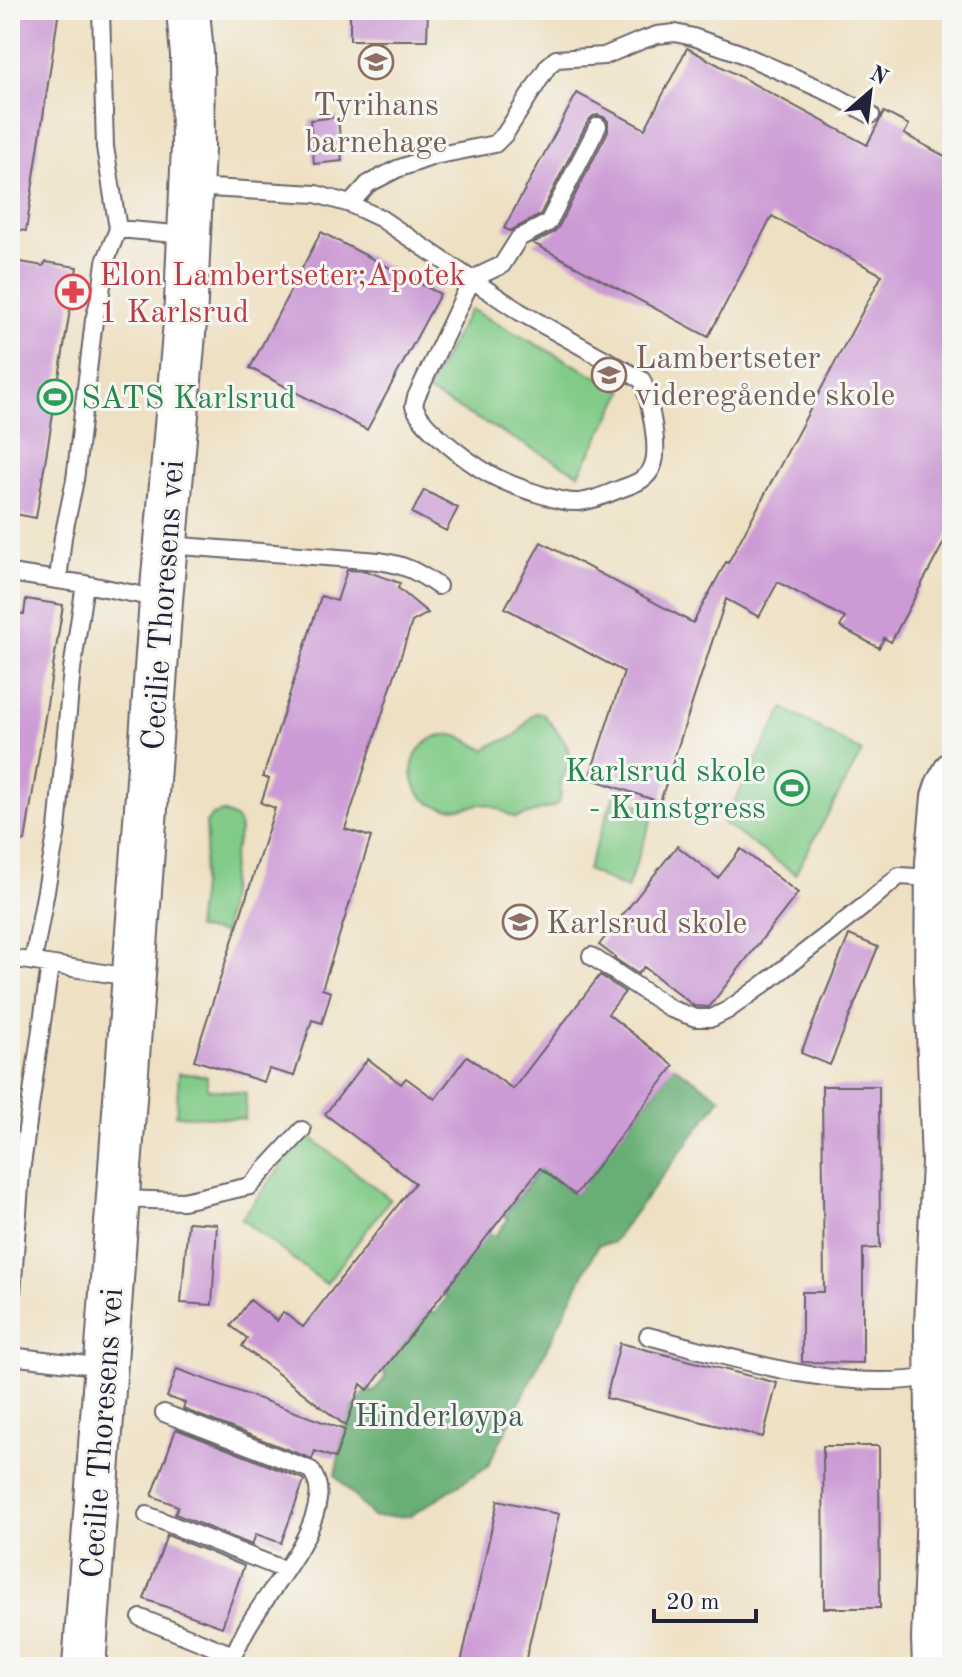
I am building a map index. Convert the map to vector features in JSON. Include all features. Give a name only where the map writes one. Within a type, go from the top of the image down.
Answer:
[{"type":"street","name":"Cecilie Thoresens vei","points":[[84,1667],[161,600],[185,322],[192,187],[192,55],[188,10]]},
{"type":"street","points":[[930,1667],[934,1508],[942,1438],[931,1377],[942,1325],[939,1162],[944,1108],[943,1032],[932,980],[933,878],[945,811],[943,785],[952,769]]},
{"type":"lane","points":[[58,580],[75,480],[94,320],[105,262],[118,229],[105,147],[101,10]]},
{"type":"lane","points":[[350,204],[368,184],[397,169],[434,156],[495,144],[505,134],[548,66],[556,59],[604,56],[657,35],[675,33],[737,52],[830,93],[871,115]]},
{"type":"lane","points":[[192,187],[316,194],[350,204],[380,218],[472,279],[520,312],[642,380],[649,397],[656,452],[654,464],[640,481],[578,502],[550,497],[493,478],[470,463],[425,424],[414,406],[472,279],[502,265],[519,238],[548,223],[598,126]]},
{"type":"lane","points":[[118,229],[189,235]]},
{"type":"lane","points":[[166,545],[400,564],[417,570],[438,586]]},
{"type":"lane","points":[[10,573],[161,600]]},
{"type":"lane","points":[[10,1320],[42,963],[72,669],[85,584]]},
{"type":"lane","points":[[591,956],[671,1009],[696,1018],[712,1018],[768,981],[899,876],[933,878]]},
{"type":"lane","points":[[10,958],[135,978]]},
{"type":"lane","points":[[117,1199],[183,1201],[250,1186],[302,1130]]},
{"type":"lane","points":[[648,1336],[744,1361],[828,1377],[867,1382],[931,1377]]},
{"type":"lane","points":[[10,1356],[106,1368]]},
{"type":"lane","points":[[141,1618],[230,1661],[310,1527],[318,1500],[318,1482],[311,1470],[164,1413]]},
{"type":"lane","points":[[147,1515],[285,1570]]},
{"type":"green space","points":[[470,309],[624,391],[579,474],[426,391]]},
{"type":"green space","name":"Karlsrud skole - Kunstgress","points":[[784,708],[862,752],[795,874],[723,823]]},
{"type":"green space","points":[[535,713],[543,714],[562,737],[570,757],[561,782],[561,795],[555,806],[515,818],[484,804],[441,807],[430,803],[418,792],[412,771],[418,752],[425,744],[434,738],[450,735],[485,750],[517,734]]},
{"type":"green space","points":[[614,796],[655,810],[627,889],[587,870]]},
{"type":"green space","points":[[223,812],[235,818],[240,831],[233,857],[224,933],[196,929],[206,823],[212,815]]},
{"type":"green space","name":"Hinderløypa","points":[[674,1066],[721,1098],[612,1243],[598,1245],[488,1466],[410,1516],[373,1517],[335,1475],[344,1420],[368,1389],[373,1393],[386,1376],[382,1371],[429,1311],[434,1314],[447,1297],[443,1293],[489,1233],[495,1236],[508,1219],[504,1215],[541,1168],[575,1194]]},
{"type":"green space","points":[[179,1073],[207,1076],[207,1089],[246,1093],[245,1119],[176,1115]]},
{"type":"green space","points":[[306,1134],[390,1199],[326,1284],[241,1219]]},
{"type":"building","points":[[10,10],[59,10],[26,231],[10,229]]},
{"type":"building","points":[[350,10],[428,10],[427,40],[350,40]]},
{"type":"building","points":[[687,48],[867,145],[884,112],[909,125],[904,134],[952,160],[952,527],[891,642],[884,638],[879,648],[840,627],[845,618],[778,582],[759,617],[726,599],[660,802],[589,778],[624,672],[505,608],[541,542],[693,623],[882,275],[772,216],[708,337],[533,243],[558,228],[608,131],[608,121],[598,115],[588,121],[540,215],[510,231],[504,228],[577,93],[645,129]]},
{"type":"building","points":[[338,117],[342,161],[314,164],[310,120]]},
{"type":"building","points":[[321,232],[440,294],[367,430],[250,368]]},
{"type":"building","points":[[10,260],[43,266],[46,262],[77,267],[36,518],[10,513]]},
{"type":"building","points":[[424,490],[458,508],[446,531],[412,513]]},
{"type":"building","points":[[347,570],[366,571],[400,583],[398,588],[428,613],[412,622],[345,829],[371,837],[322,989],[331,992],[322,1023],[312,1020],[294,1076],[269,1069],[264,1082],[194,1060],[275,808],[261,803],[269,779],[263,777],[321,596],[337,601]]},
{"type":"building","points":[[26,599],[63,605],[25,841],[10,840],[10,612],[24,614]]},
{"type":"building","points":[[677,846],[718,878],[741,849],[798,893],[709,1007],[694,1006],[644,967],[638,974],[599,945]]},
{"type":"building","points":[[849,935],[878,947],[830,1065],[801,1053]]},
{"type":"building","points":[[600,975],[625,992],[608,1014],[674,1066],[575,1195],[540,1168],[368,1390],[361,1384],[346,1426],[242,1346],[247,1338],[231,1326],[250,1300],[277,1321],[283,1312],[303,1327],[415,1183],[325,1114],[368,1059],[401,1084],[406,1078],[435,1099],[467,1056],[513,1089]]},
{"type":"building","points":[[822,1086],[879,1086],[880,1248],[863,1249],[863,1363],[802,1362],[802,1292],[824,1292]]},
{"type":"building","points":[[188,1222],[217,1224],[212,1305],[181,1303]]},
{"type":"building","points":[[620,1343],[777,1383],[763,1437],[606,1398]]},
{"type":"building","points":[[177,1369],[345,1430],[335,1458],[315,1451],[312,1459],[183,1409],[185,1403],[167,1397]]},
{"type":"building","points":[[176,1429],[303,1479],[281,1543],[256,1534],[252,1545],[175,1514],[178,1506],[152,1496]]},
{"type":"building","points":[[823,1446],[879,1446],[880,1608],[824,1608]]},
{"type":"building","points":[[498,1500],[559,1514],[524,1667],[460,1667]]},
{"type":"building","points":[[167,1535],[244,1566],[222,1627],[144,1599]]},
{"type":"place","name":"Tyrihans barnehage","points":[[376,62]]},
{"type":"place","name":"Elon Lambertseter;Apotek 1 Karlsrud","points":[[73,292]]},
{"type":"place","name":"Lambertseter videregående skole","points":[[609,375]]},
{"type":"place","name":"SATS Karlsrud","points":[[55,397]]},
{"type":"place","name":"Karlsrud skole - Kunstgress","points":[[792,788]]},
{"type":"place","name":"Karlsrud skole","points":[[520,922]]}]
